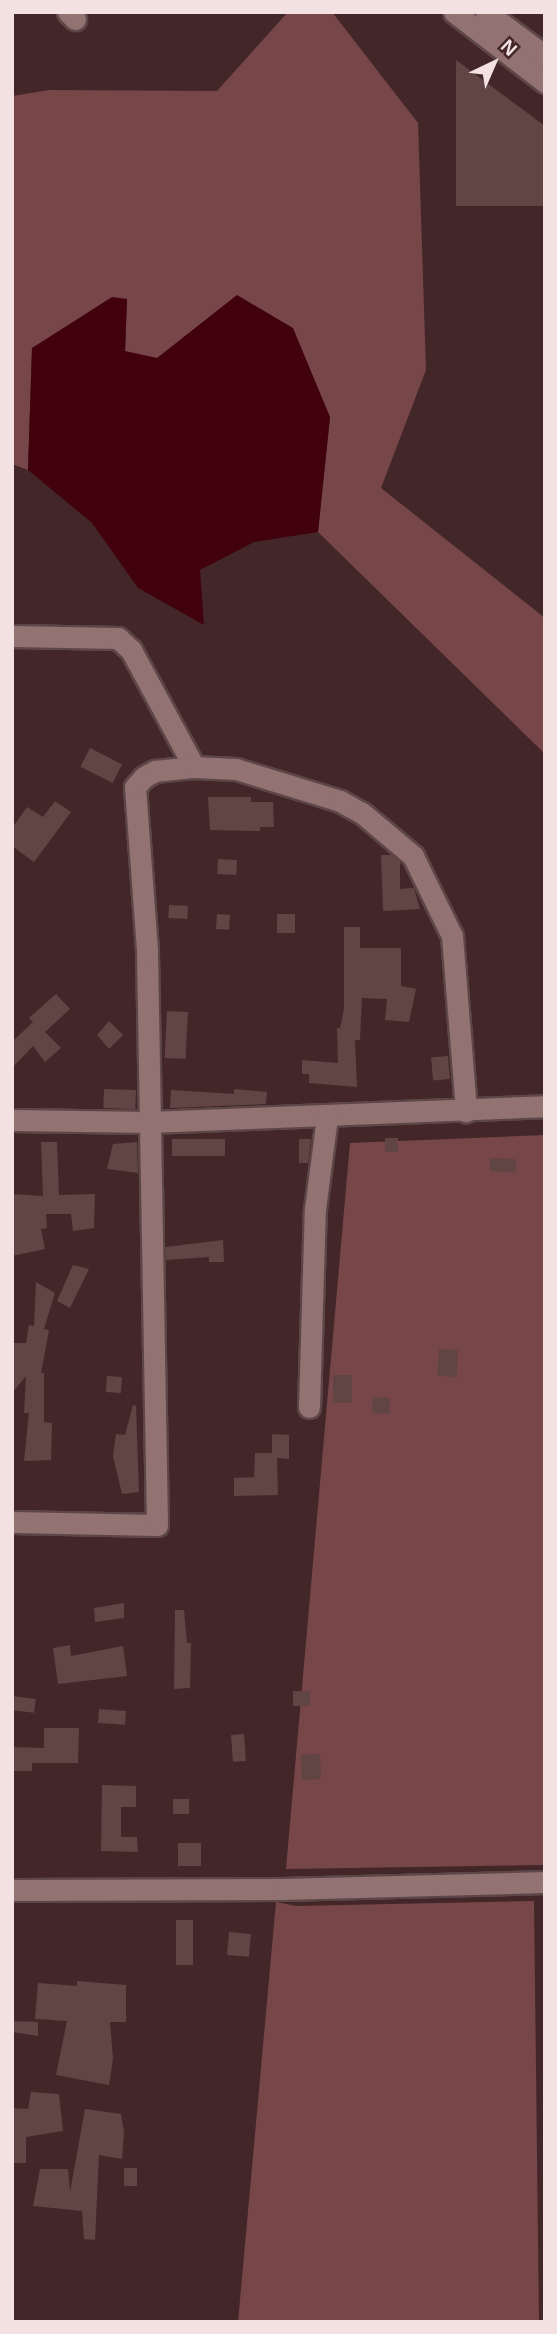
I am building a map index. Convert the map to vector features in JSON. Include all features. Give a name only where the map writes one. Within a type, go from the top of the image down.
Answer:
[{"type":"street","points":[[454,12],[545,82]]},
{"type":"street","points":[[486,12],[545,56]]},
{"type":"street","points":[[12,636],[118,638],[131,650],[194,767]]},
{"type":"street","points":[[12,1522],[157,1525],[147,950],[135,787],[155,771],[194,767],[236,769],[340,801],[362,813],[413,856],[452,936],[466,1111]]},
{"type":"street","points":[[12,1120],[150,1122],[545,1106]]},
{"type":"street","points":[[309,1407],[314,1209],[327,1116]]},
{"type":"street","points":[[12,1890],[282,1889],[545,1882]]},
{"type":"shaded area","points":[[288,12],[332,12],[418,123],[426,370],[381,488],[545,618],[545,754],[318,532],[330,417],[157,359],[125,352],[127,300],[32,348],[28,470],[12,464],[12,96],[49,90],[217,91]]},
{"type":"shaded area","points":[[237,295],[293,328],[330,417],[318,532],[254,542],[200,570],[204,625],[138,588],[92,523],[28,470],[32,348],[112,297],[127,299],[125,351],[157,358]]},
{"type":"shaded area","points":[[545,1135],[545,1865],[286,1869],[350,1143]]},
{"type":"shaded area","points":[[534,1901],[539,2322],[238,2322],[276,1902],[296,1906]]},
{"type":"building","points":[[456,60],[545,126],[545,206],[456,206]]},
{"type":"building","points":[[90,748],[122,764],[113,783],[80,767]]},
{"type":"building","points":[[208,797],[251,797],[251,802],[273,802],[274,827],[260,827],[260,831],[210,830]]},
{"type":"building","points":[[55,801],[71,812],[34,862],[12,846],[12,828],[27,807],[43,817]]},
{"type":"building","points":[[381,855],[392,855],[400,862],[400,889],[414,888],[420,909],[383,911]]},
{"type":"building","points":[[218,859],[237,860],[236,875],[217,874]]},
{"type":"building","points":[[169,905],[188,906],[187,919],[168,918]]},
{"type":"building","points":[[217,914],[230,915],[229,930],[216,929]]},
{"type":"building","points":[[277,914],[295,914],[295,933],[277,933]]},
{"type":"building","points":[[344,927],[360,927],[360,948],[401,948],[401,986],[416,989],[409,1022],[385,1020],[387,999],[362,998],[360,1040],[355,1040],[357,1087],[309,1083],[309,1074],[302,1074],[302,1060],[338,1063],[337,1028],[340,1028],[344,1009]]},
{"type":"building","points":[[56,994],[70,1009],[45,1032],[61,1048],[45,1062],[33,1046],[12,1068],[12,1042],[33,1022],[29,1018]]},
{"type":"building","points":[[167,1011],[188,1012],[186,1059],[165,1058]]},
{"type":"building","points":[[109,1021],[123,1035],[109,1049],[97,1035]]},
{"type":"building","points":[[448,1056],[450,1079],[433,1080],[431,1057]]},
{"type":"building","points":[[104,1089],[136,1090],[135,1109],[103,1108]]},
{"type":"building","points":[[234,1089],[267,1092],[266,1104],[170,1108],[171,1090],[234,1094]]},
{"type":"building","points":[[385,1138],[398,1138],[398,1152],[385,1152]]},
{"type":"building","points":[[172,1139],[225,1139],[225,1156],[172,1156]]},
{"type":"building","points":[[299,1139],[311,1139],[308,1163],[299,1163]]},
{"type":"building","points":[[41,1142],[57,1142],[59,1195],[95,1194],[94,1228],[73,1231],[71,1214],[46,1214],[47,1228],[41,1229],[45,1249],[12,1256],[12,1194],[43,1196]]},
{"type":"building","points":[[137,1142],[138,1173],[107,1169],[113,1144]]},
{"type":"building","points":[[490,1158],[516,1159],[516,1172],[490,1171]]},
{"type":"building","points":[[223,1240],[224,1262],[209,1262],[209,1257],[166,1260],[165,1247]]},
{"type":"building","points":[[73,1265],[89,1269],[70,1308],[57,1301]]},
{"type":"building","points":[[36,1282],[55,1293],[44,1329],[49,1330],[41,1373],[44,1373],[44,1422],[52,1423],[51,1460],[24,1461],[29,1413],[24,1413],[26,1376],[12,1393],[12,1343],[26,1343],[29,1325],[34,1326]]},
{"type":"building","points":[[439,1349],[458,1350],[457,1377],[438,1376]]},
{"type":"building","points":[[333,1375],[352,1375],[352,1403],[333,1403]]},
{"type":"building","points":[[107,1376],[122,1377],[121,1393],[106,1392]]},
{"type":"building","points":[[373,1397],[390,1398],[389,1414],[372,1413]]},
{"type":"building","points":[[133,1405],[136,1406],[139,1492],[122,1494],[113,1456],[116,1434],[125,1435]]},
{"type":"building","points":[[272,1434],[289,1435],[289,1459],[277,1458],[278,1495],[234,1496],[234,1478],[254,1477],[255,1453],[272,1453]]},
{"type":"building","points":[[124,1603],[124,1618],[95,1622],[94,1608]]},
{"type":"building","points":[[175,1610],[184,1610],[187,1643],[191,1643],[190,1688],[174,1689]]},
{"type":"building","points":[[70,1645],[71,1656],[123,1646],[127,1676],[58,1684],[53,1648]]},
{"type":"building","points":[[293,1691],[310,1691],[310,1706],[293,1706]]},
{"type":"building","points":[[12,1696],[36,1699],[34,1713],[12,1710]]},
{"type":"building","points":[[99,1709],[126,1711],[125,1725],[98,1723]]},
{"type":"building","points":[[44,1728],[79,1728],[78,1763],[32,1763],[32,1771],[12,1771],[12,1747],[44,1748]]},
{"type":"building","points":[[244,1734],[246,1761],[233,1762],[231,1735]]},
{"type":"building","points":[[320,1754],[321,1779],[302,1780],[301,1755]]},
{"type":"building","points":[[102,1785],[136,1786],[136,1807],[121,1807],[121,1837],[137,1837],[138,1852],[101,1851]]},
{"type":"building","points":[[173,1799],[189,1799],[189,1814],[173,1814]]},
{"type":"building","points":[[178,1843],[201,1843],[201,1866],[178,1866]]},
{"type":"building","points":[[176,1920],[193,1920],[193,1965],[176,1965]]},
{"type":"building","points":[[229,1932],[251,1934],[249,1957],[227,1955]]},
{"type":"building","points":[[77,1981],[126,1985],[126,2022],[110,2022],[113,2059],[109,2085],[56,2075],[67,2021],[35,2019],[38,1983],[77,1986]]},
{"type":"building","points":[[12,2021],[38,2022],[38,2036],[12,2032]]},
{"type":"building","points":[[31,2092],[59,2094],[63,2131],[26,2137],[26,2163],[12,2163],[12,2108],[28,2109]]},
{"type":"building","points":[[85,2109],[121,2114],[124,2132],[122,2159],[99,2155],[95,2240],[84,2239],[82,2211],[33,2206],[40,2169],[68,2169],[70,2192]]},
{"type":"building","points":[[124,2168],[137,2168],[137,2186],[124,2186]]}]
